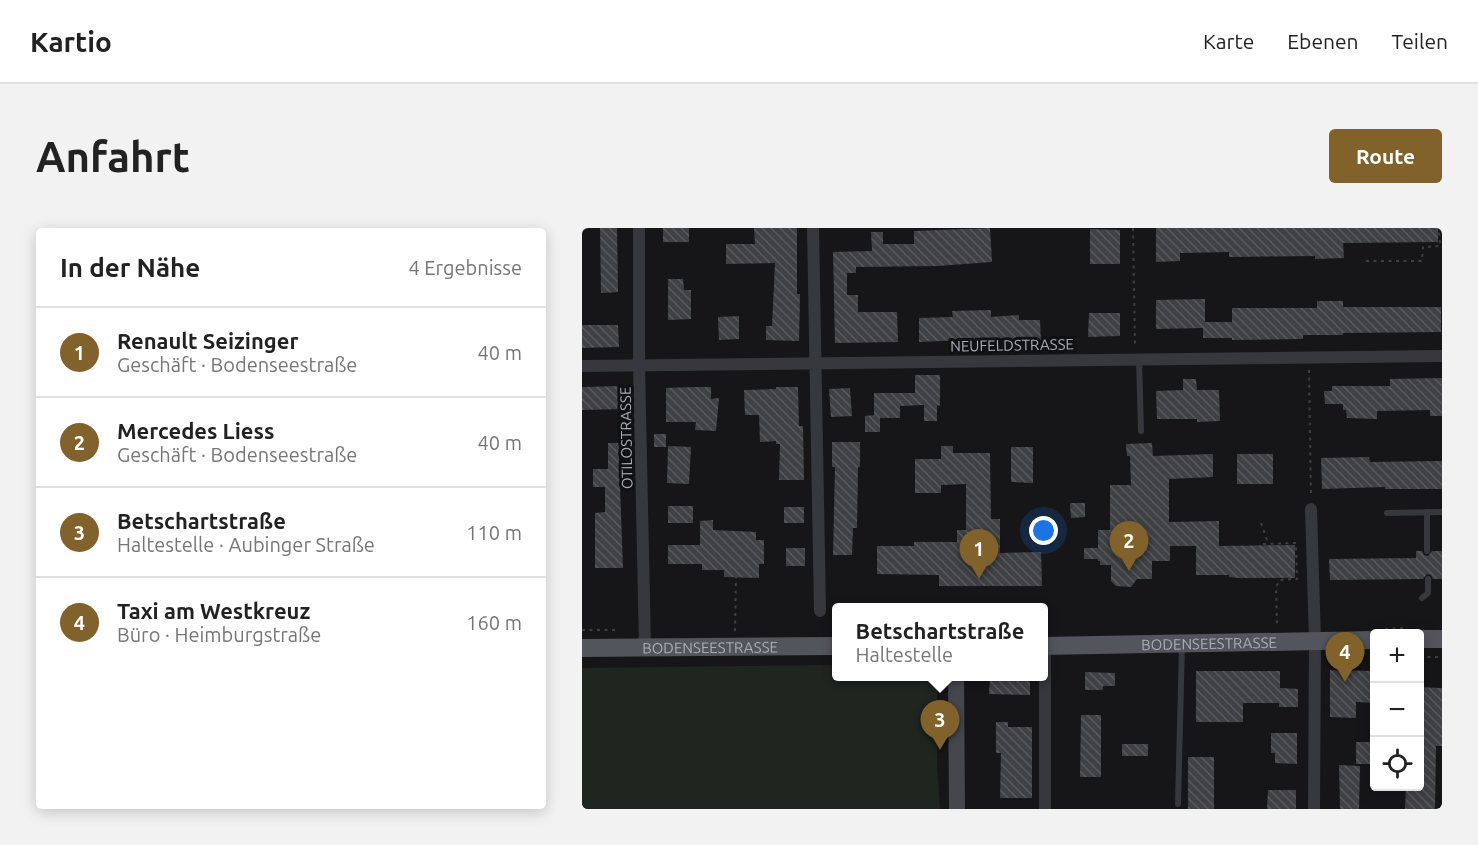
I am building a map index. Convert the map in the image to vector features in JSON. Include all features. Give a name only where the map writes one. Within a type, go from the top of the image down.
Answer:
[{"type":"main road","points":[[1424,639],[1442,639]]},
{"type":"main road","name":"BODENSEESTRASSE","points":[[1048,646],[1370,640]]},
{"type":"main road","name":"BODENSEESTRASSE","points":[[582,648],[832,646]]},
{"type":"main road","points":[[956,681],[957,809]]},
{"type":"street","name":"OTILOSTRASSE","points":[[639,228],[639,365],[645,647]]},
{"type":"street","points":[[813,228],[820,610]]},
{"type":"street","name":"NEUFELDSTRASSE","points":[[582,366],[1442,356]]},
{"type":"street","points":[[1311,508],[1315,641],[1314,809]]},
{"type":"street","points":[[1044,681],[1045,809]]},
{"type":"lane","points":[[1137,359],[1141,431]]},
{"type":"lane","points":[[1427,512],[1428,551]]},
{"type":"lane","points":[[1386,513],[1442,512]]},
{"type":"lane","points":[[1422,598],[1428,593],[1428,579]]},
{"type":"lane","points":[[1178,804],[1182,644]]},
{"type":"path","points":[[1133,228],[1137,359]]},
{"type":"path","points":[[1366,261],[1422,261],[1423,247],[1440,246],[1439,228]]},
{"type":"path","points":[[1309,357],[1311,508]]},
{"type":"path","points":[[1261,523],[1268,544]]},
{"type":"path","points":[[1277,628],[1276,587],[1280,580],[1297,579],[1296,538]]},
{"type":"path","points":[[1263,544],[1296,543]]},
{"type":"path","points":[[735,632],[736,577]]},
{"type":"path","points":[[1424,657],[1442,657]]},
{"type":"shaded area","points":[[832,665],[832,681],[937,681],[937,764],[940,809],[582,809],[582,668]]},
{"type":"building","points":[[600,228],[617,228],[618,292],[601,293]]},
{"type":"building","points":[[663,228],[689,228],[689,242],[663,242]]},
{"type":"building","points":[[754,228],[797,228],[797,294],[800,294],[799,341],[766,340],[766,326],[772,326],[775,263],[726,264],[726,244],[755,244]]},
{"type":"building","points":[[990,228],[992,262],[938,266],[856,267],[856,273],[847,273],[847,295],[858,295],[858,312],[897,312],[898,342],[835,343],[833,252],[872,251],[871,232],[883,232],[883,244],[914,244],[914,231]]},
{"type":"building","points":[[1156,228],[1438,228],[1438,242],[1343,243],[1344,258],[1229,257],[1229,252],[1180,253],[1180,261],[1156,262]]},
{"type":"building","points":[[1090,229],[1120,230],[1120,264],[1090,264]]},
{"type":"building","points":[[668,279],[683,279],[684,290],[691,290],[691,319],[668,320]]},
{"type":"building","points":[[1205,299],[1205,322],[1232,322],[1232,308],[1317,308],[1317,301],[1343,301],[1343,307],[1441,307],[1441,332],[1343,333],[1343,335],[1303,335],[1303,339],[1232,340],[1232,338],[1203,338],[1203,328],[1156,329],[1156,300]]},
{"type":"building","points":[[991,310],[991,317],[1019,315],[1019,320],[1040,320],[1041,341],[1008,342],[1008,338],[919,342],[919,318],[953,317],[952,311]]},
{"type":"building","points":[[1089,313],[1120,313],[1120,336],[1088,337]]},
{"type":"building","points":[[739,316],[739,339],[719,340],[718,317]]},
{"type":"building","points":[[582,325],[618,325],[619,347],[582,348]]},
{"type":"building","points":[[915,375],[940,375],[940,406],[937,405],[937,421],[924,421],[924,405],[900,406],[900,418],[880,418],[880,432],[865,432],[865,416],[874,415],[874,393],[915,393]]},
{"type":"building","points":[[1442,378],[1442,416],[1430,416],[1430,410],[1377,411],[1377,419],[1347,418],[1343,404],[1325,404],[1324,391],[1332,391],[1332,386],[1390,386],[1390,379]]},
{"type":"building","points":[[1183,379],[1196,379],[1197,390],[1219,390],[1220,421],[1157,419],[1156,391],[1183,390]]},
{"type":"building","points":[[621,386],[622,409],[582,410],[582,387]]},
{"type":"building","points":[[711,387],[711,399],[719,398],[716,431],[695,430],[696,422],[666,422],[666,388]]},
{"type":"building","points":[[776,387],[798,387],[799,426],[803,426],[804,480],[779,480],[780,444],[776,444],[776,441],[760,442],[759,415],[745,415],[744,390],[776,389]]},
{"type":"building","points":[[850,388],[852,416],[831,417],[829,389]]},
{"type":"building","points":[[654,434],[666,434],[666,447],[654,447]]},
{"type":"building","points":[[832,442],[860,442],[857,528],[853,528],[852,555],[833,555],[835,467],[832,467]]},
{"type":"building","points":[[608,443],[619,443],[619,469],[624,469],[624,487],[620,487],[623,568],[595,568],[595,513],[605,512],[605,487],[593,487],[593,469],[608,469]]},
{"type":"building","points":[[1152,443],[1153,456],[1213,454],[1213,477],[1169,479],[1169,522],[1219,521],[1219,546],[1295,545],[1295,578],[1196,575],[1196,546],[1170,546],[1170,561],[1152,561],[1152,579],[1137,579],[1131,587],[1116,586],[1111,581],[1111,565],[1100,565],[1098,559],[1084,559],[1084,548],[1098,548],[1098,530],[1110,530],[1110,485],[1131,485],[1130,456],[1127,456],[1126,444]]},
{"type":"building","points":[[668,446],[691,447],[689,484],[667,483]]},
{"type":"building","points":[[941,446],[953,446],[953,453],[990,453],[991,519],[1000,519],[1000,553],[1041,552],[1042,586],[939,586],[939,575],[877,574],[877,546],[914,546],[914,542],[957,542],[957,530],[966,530],[966,484],[941,485],[941,493],[915,493],[915,459],[941,459]]},
{"type":"building","points":[[1011,447],[1033,447],[1033,483],[1011,482]]},
{"type":"building","points":[[1237,454],[1273,454],[1273,484],[1237,484]]},
{"type":"building","points":[[1369,457],[1370,462],[1442,461],[1442,489],[1385,489],[1385,487],[1322,489],[1321,458]]},
{"type":"building","points":[[1070,503],[1085,503],[1085,517],[1071,518]]},
{"type":"building","points":[[668,506],[693,506],[693,523],[668,523]]},
{"type":"building","points":[[784,507],[804,507],[804,523],[784,523]]},
{"type":"building","points":[[713,520],[713,530],[756,532],[756,540],[764,540],[764,564],[759,564],[759,578],[724,577],[724,570],[702,570],[702,564],[668,564],[668,545],[700,545],[700,521]]},
{"type":"building","points":[[786,548],[805,548],[805,566],[786,566]]},
{"type":"building","points":[[1416,551],[1422,551],[1428,556],[1432,551],[1442,551],[1442,579],[1433,579],[1427,574],[1423,579],[1330,580],[1329,559],[1416,558]]},
{"type":"building","points":[[1330,670],[1370,671],[1370,703],[1356,702],[1356,718],[1330,717]]},
{"type":"building","points":[[1196,671],[1280,671],[1280,688],[1298,689],[1298,707],[1279,707],[1279,703],[1243,703],[1243,722],[1196,722]]},
{"type":"building","points":[[1085,672],[1115,673],[1115,686],[1103,686],[1103,690],[1085,690]]},
{"type":"building","points":[[990,681],[1030,681],[1030,695],[989,694]]},
{"type":"building","points":[[1424,687],[1442,688],[1442,746],[1436,746],[1435,809],[1405,809],[1406,791],[1424,791]]},
{"type":"building","points":[[1081,715],[1101,715],[1101,777],[1080,777]]},
{"type":"building","points":[[996,722],[1008,722],[1008,727],[1032,727],[1032,798],[1000,798],[1001,753],[996,753]]},
{"type":"building","points":[[1271,733],[1297,733],[1297,764],[1275,763],[1275,753],[1271,753]]},
{"type":"building","points":[[1356,742],[1370,742],[1370,764],[1356,764]]},
{"type":"building","points":[[1122,744],[1148,744],[1148,756],[1122,756]]},
{"type":"building","points":[[1188,757],[1214,757],[1214,809],[1188,809]]},
{"type":"building","points":[[1339,765],[1360,766],[1359,809],[1340,809]]},
{"type":"building","points":[[1268,790],[1296,790],[1296,809],[1267,809]]},
{"type":"place","name":"Mercedes Liess","points":[[1129,571]]},
{"type":"place","name":"Renault Seizinger","points":[[979,579]]},
{"type":"place","name":"Taxi am Westkreuz","points":[[1345,682]]},
{"type":"place","name":"Betschartstraße","points":[[940,750]]}]
